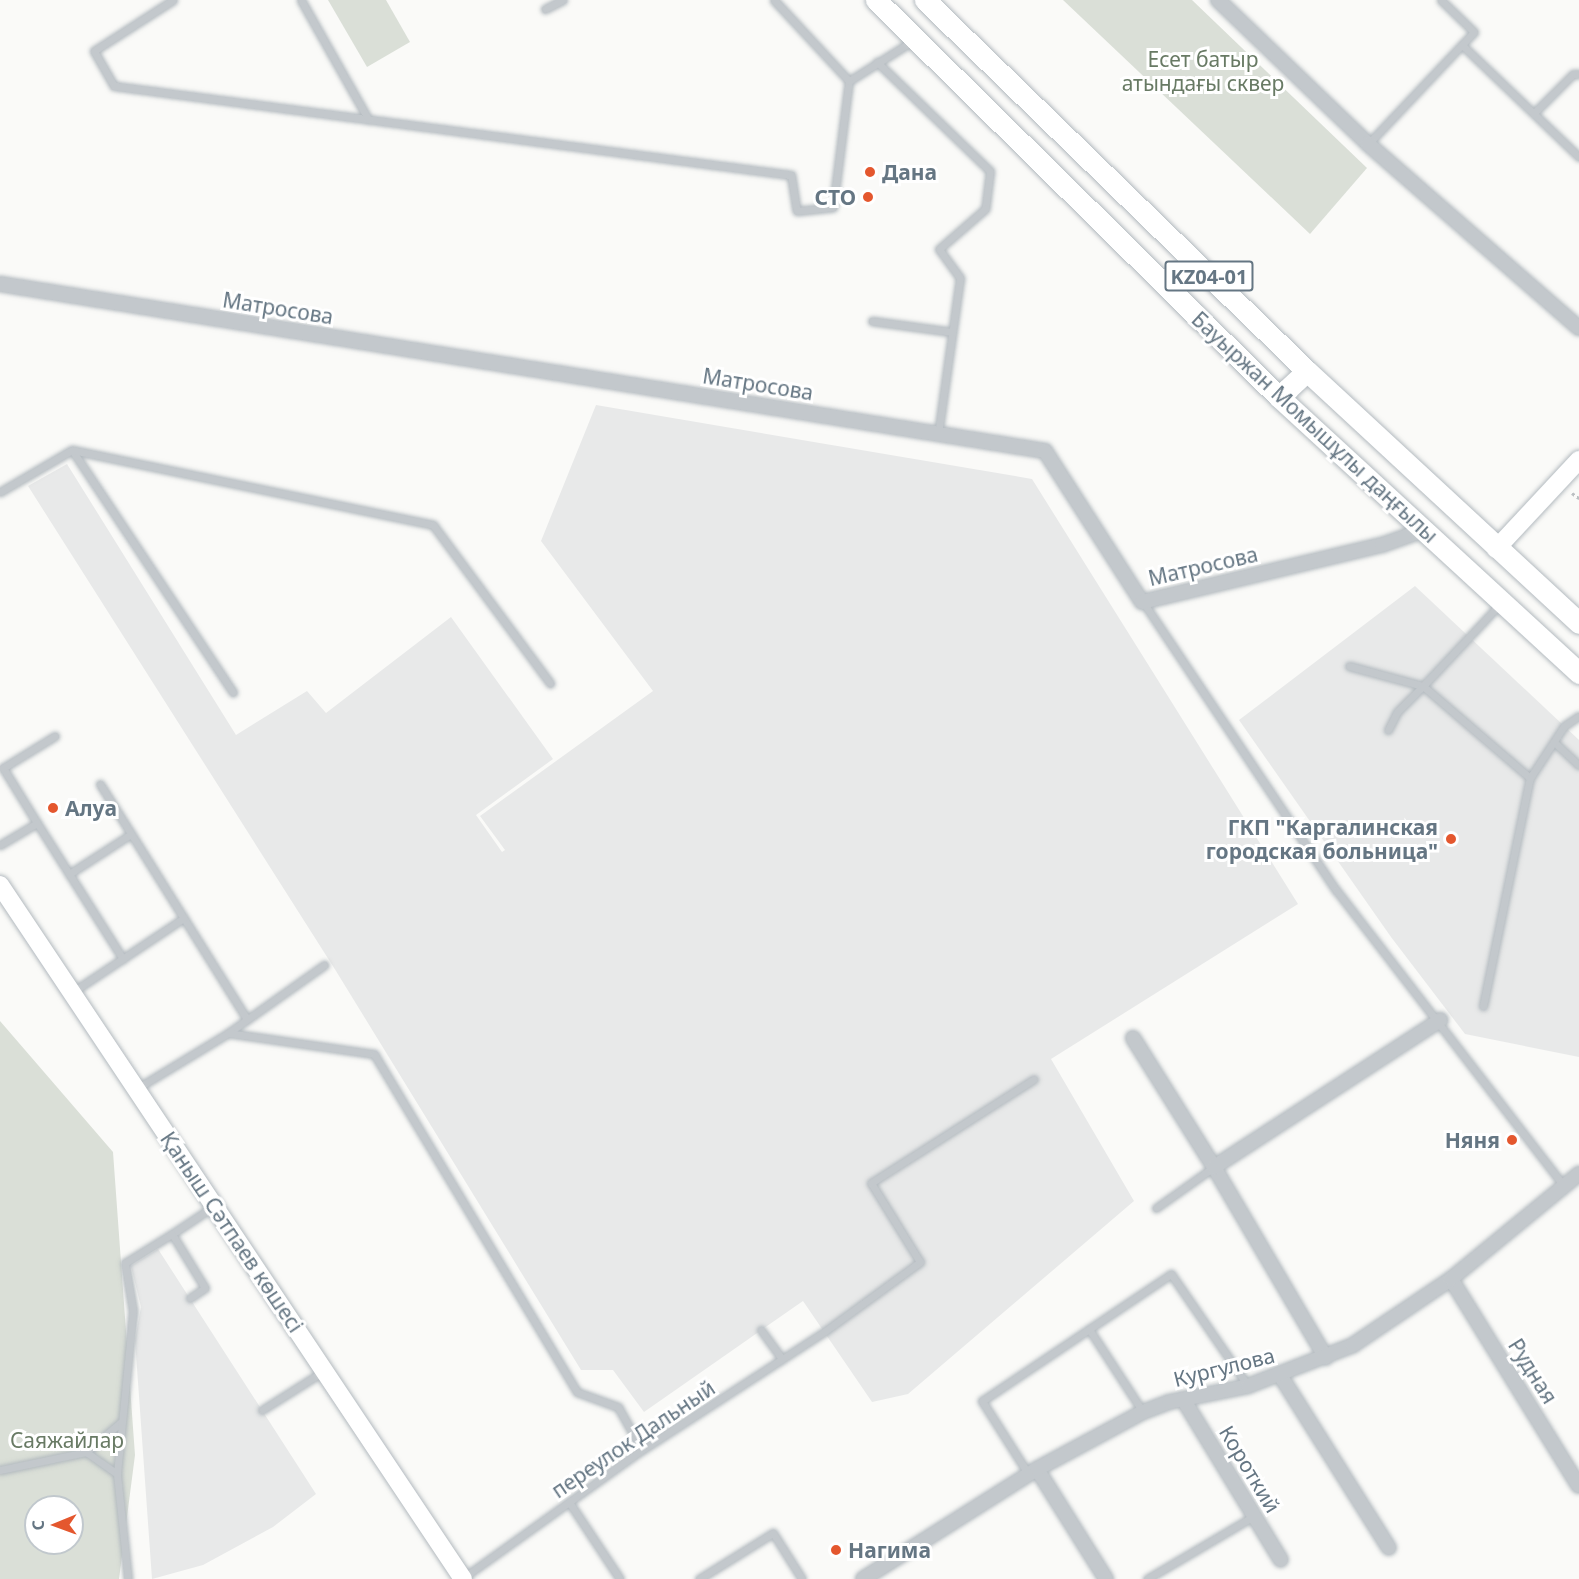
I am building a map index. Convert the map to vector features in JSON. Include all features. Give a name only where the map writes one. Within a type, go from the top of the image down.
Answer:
[{"type":"main road","name":"Бауыржан Момышұлы даңғылы","points":[[876,0],[1279,397],[1579,673]]},
{"type":"main road","name":"Бауыржан Момышұлы даңғылы","points":[[925,0],[1307,371],[1496,549],[1579,623]]},
{"type":"main road","points":[[1279,397],[1307,371]]},
{"type":"main road","points":[[1472,575],[1496,549]]},
{"type":"street","points":[[1218,0],[1368,144],[1579,328]]},
{"type":"street","name":"Матросова","points":[[0,284],[1044,451],[1142,602],[1382,545],[1424,530]]},
{"type":"street","points":[[1496,549],[1579,460]]},
{"type":"street","name":"Қаныш Сәтпаев көшесі","points":[[0,885],[463,1579]]},
{"type":"street","points":[[1214,1167],[1440,1020]]},
{"type":"street","points":[[1134,1038],[1214,1167],[1326,1358]]},
{"type":"street","name":"Кургулова","points":[[863,1579],[1033,1472],[1143,1412],[1183,1399],[1248,1386],[1280,1375],[1326,1358],[1380,1328],[1450,1279],[1579,1174]]},
{"type":"street","name":"Рудная","points":[[1450,1279],[1579,1486]]},
{"type":"street","points":[[1280,1375],[1389,1548]]},
{"type":"street","name":"Короткий","points":[[1183,1399],[1281,1560]]},
{"type":"street","points":[[1033,1472],[1106,1579]]},
{"type":"lane","points":[[173,0],[94,51],[114,86],[791,175],[797,211],[833,207],[849,81],[916,39]]},
{"type":"lane","points":[[301,0],[368,119]]},
{"type":"lane","points":[[545,9],[563,0]]},
{"type":"lane","points":[[774,0],[849,81]]},
{"type":"lane","points":[[1368,144],[1474,32],[1441,0]]},
{"type":"lane","points":[[1462,45],[1579,157]]},
{"type":"lane","points":[[878,62],[990,171],[985,209],[939,249],[960,278],[938,434]]},
{"type":"lane","points":[[1534,113],[1573,74],[1579,74]]},
{"type":"lane","points":[[872,321],[952,332]]},
{"type":"lane","points":[[72,450],[233,692]]},
{"type":"lane","points":[[0,492],[72,450],[433,525],[550,683]]},
{"type":"lane","points":[[1142,602],[1336,890],[1440,1020],[1564,1186]]},
{"type":"lane","points":[[1388,730],[1397,712],[1501,602]]},
{"type":"lane","points":[[1349,666],[1423,686],[1530,778]]},
{"type":"lane","points":[[1483,1006],[1530,778],[1564,726],[1579,716]]},
{"type":"lane","points":[[55,736],[3,768],[123,959]]},
{"type":"lane","points":[[1554,742],[1579,765]]},
{"type":"lane","points":[[100,784],[247,1019]]},
{"type":"lane","points":[[0,845],[37,823]]},
{"type":"lane","points":[[69,874],[131,834]]},
{"type":"lane","points":[[72,992],[184,918]]},
{"type":"lane","points":[[136,1089],[228,1033],[324,965]]},
{"type":"lane","points":[[228,1033],[374,1054],[577,1392],[618,1407],[642,1450]]},
{"type":"lane","name":"переулок Дальный","points":[[463,1579],[642,1450],[824,1332],[920,1262],[871,1183],[1034,1079]]},
{"type":"lane","points":[[1156,1208],[1214,1167]]},
{"type":"lane","points":[[128,1579],[117,1474],[120,1423],[133,1311],[125,1263],[214,1206]]},
{"type":"lane","points":[[172,1234],[205,1288],[190,1298]]},
{"type":"lane","points":[[1033,1472],[982,1401],[1171,1274],[1248,1386]]},
{"type":"lane","points":[[1089,1329],[1143,1412]]},
{"type":"lane","points":[[761,1330],[782,1359]]},
{"type":"lane","points":[[262,1410],[324,1371]]},
{"type":"lane","points":[[0,1470],[86,1452],[120,1423]]},
{"type":"lane","points":[[86,1452],[117,1474]]},
{"type":"lane","points":[[569,1502],[620,1579]]},
{"type":"lane","points":[[1147,1579],[1254,1516]]},
{"type":"lane","points":[[699,1579],[773,1533],[802,1579]]},
{"type":"shaded area","points":[[596,405],[1032,479],[1298,904],[1051,1059],[1134,1201],[908,1394],[872,1402],[803,1301],[644,1412],[613,1370],[581,1370],[336,971],[28,486],[67,464],[236,735],[307,691],[326,713],[451,617],[553,759],[476,815],[502,852],[505,850],[480,816],[653,691],[541,541]]},
{"type":"shaded area","name":"ГКП \"Каргалинская городская больница\"","points":[[1415,586],[1579,740],[1579,1057],[1465,1034],[1391,937],[1239,720]]},
{"type":"shaded area","points":[[158,1249],[316,1494],[273,1527],[203,1565],[152,1579],[135,1340],[141,1307],[131,1266]]},
{"type":"green space","points":[[328,0],[386,0],[410,42],[367,67]]},
{"type":"green space","name":"Есет батыр атындағы сквер","points":[[1063,0],[1192,0],[1367,168],[1310,234]]},
{"type":"green space","name":"Саяжайлар","points":[[0,1021],[113,1152],[135,1455],[119,1579],[0,1579]]},
{"type":"place","name":"Дана","points":[[870,172]]},
{"type":"place","name":"СТО","points":[[868,197]]},
{"type":"place","name":"Алуа","points":[[53,808]]},
{"type":"place","name":"ГКП \"Каргалинская городская больница\"","points":[[1451,839]]},
{"type":"place","name":"Няня","points":[[1512,1140]]},
{"type":"place","name":"Нагима","points":[[836,1550]]}]
